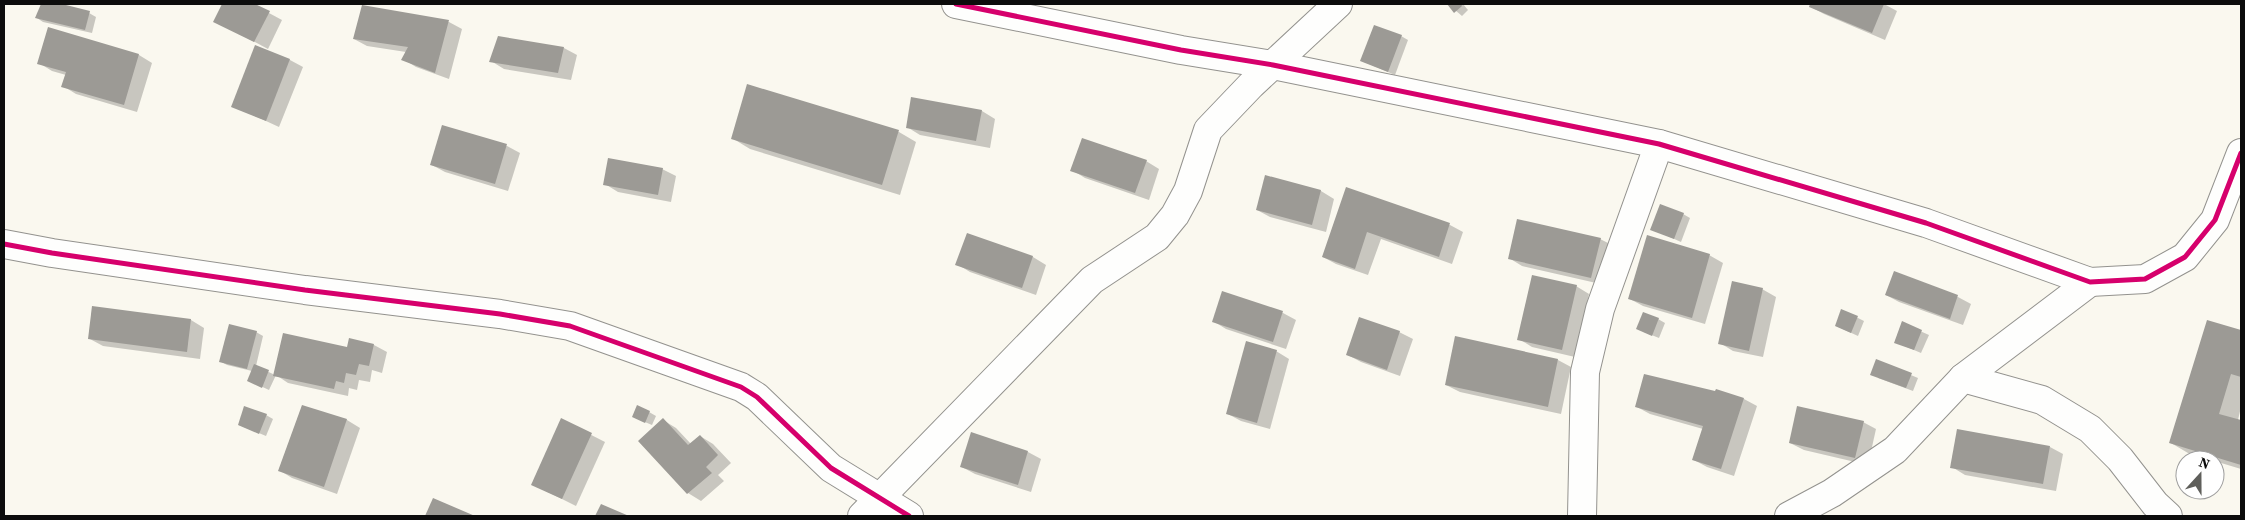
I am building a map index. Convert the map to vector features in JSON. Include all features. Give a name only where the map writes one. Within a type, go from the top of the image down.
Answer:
[{"type":"street","points":[[956,4],[1181,50],[1273,64],[1658,144],[1926,223],[2090,282],[2145,279],[2185,257],[2215,220],[2239,165]]},
{"type":"street","points":[[870,507],[1092,280],[1157,237],[1166,228],[1188,192],[1208,130],[1273,64],[1338,4]]},
{"type":"street","points":[[1582,516],[1584,372],[1600,309],[1658,144]]},
{"type":"street","points":[[4,244],[61,255],[305,290],[500,314],[570,326],[741,387],[757,398],[870,507],[909,516]]},
{"type":"street","points":[[1789,516],[1832,493],[1895,450],[1963,378],[2090,282]]},
{"type":"street","points":[[1963,378],[2042,400],[2090,429],[2120,459],[2155,504],[2168,516]]},
{"type":"building","points":[[41,4],[62,4],[90,11],[85,30],[35,18]]},
{"type":"building","points":[[222,4],[255,4],[270,11],[254,42],[213,22]]},
{"type":"building","points":[[1447,4],[1461,4],[1462,6],[1454,13]]},
{"type":"building","points":[[1810,4],[1884,4],[1872,33],[1809,7]]},
{"type":"building","points":[[362,5],[449,20],[435,73],[401,60],[408,47],[353,39]]},
{"type":"building","points":[[1374,25],[1402,35],[1388,72],[1360,61]]},
{"type":"building","points":[[48,27],[139,54],[124,105],[61,87],[66,72],[37,64]]},
{"type":"building","points":[[498,36],[564,47],[558,73],[489,62]]},
{"type":"building","points":[[255,45],[290,59],[266,121],[231,107]]},
{"type":"building","points":[[747,84],[899,130],[882,185],[731,139]]},
{"type":"building","points":[[911,97],[982,110],[976,141],[906,128]]},
{"type":"building","points":[[442,125],[507,144],[495,184],[430,165]]},
{"type":"building","points":[[1082,138],[1147,160],[1135,193],[1070,171]]},
{"type":"building","points":[[608,158],[663,168],[658,195],[603,185]]},
{"type":"building","points":[[1265,175],[1321,190],[1312,225],[1256,210]]},
{"type":"building","points":[[1346,187],[1450,223],[1439,257],[1367,232],[1355,269],[1322,257]]},
{"type":"building","points":[[1660,204],[1684,213],[1674,239],[1650,230]]},
{"type":"building","points":[[1517,219],[1601,238],[1591,278],[1508,259]]},
{"type":"building","points":[[967,233],[1033,256],[1022,288],[955,265]]},
{"type":"building","points":[[1647,235],[1710,254],[1692,318],[1628,299]]},
{"type":"building","points":[[1894,271],[1958,295],[1950,319],[1885,295]]},
{"type":"building","points":[[1532,275],[1577,285],[1562,350],[1517,340]]},
{"type":"building","points":[[1732,281],[1763,288],[1749,351],[1718,344]]},
{"type":"building","points":[[1222,291],[1283,311],[1273,342],[1212,322]]},
{"type":"building","points":[[92,306],[191,319],[187,352],[88,339]]},
{"type":"building","points":[[1841,309],[1858,316],[1851,333],[1835,326]]},
{"type":"building","points":[[1643,312],[1659,318],[1652,336],[1636,329]]},
{"type":"building","points":[[1359,317],[1400,331],[1387,370],[1346,355]]},
{"type":"building","points":[[2207,320],[2241,330],[2241,377],[2231,374],[2219,414],[2241,420],[2241,465],[2225,460],[2225,450],[2192,450],[2169,443]]},
{"type":"building","points":[[1902,321],[1922,330],[1914,350],[1894,343]]},
{"type":"building","points":[[229,324],[257,331],[247,369],[219,362]]},
{"type":"building","points":[[283,333],[347,347],[349,338],[374,344],[369,366],[359,364],[356,375],[346,373],[344,383],[336,381],[334,389],[273,376]]},
{"type":"building","points":[[1455,336],[1558,359],[1548,407],[1445,385]]},
{"type":"building","points":[[1246,341],[1277,350],[1257,423],[1226,414]]},
{"type":"building","points":[[1876,359],[1912,373],[1906,388],[1870,375]]},
{"type":"building","points":[[254,364],[269,370],[262,388],[247,381]]},
{"type":"building","points":[[1644,374],[1715,391],[1716,389],[1744,398],[1721,469],[1692,460],[1703,426],[1635,407]]},
{"type":"building","points":[[302,405],[347,419],[324,487],[278,471]]},
{"type":"building","points":[[637,405],[650,411],[645,423],[632,417]]},
{"type":"building","points":[[244,406],[267,414],[259,434],[238,425]]},
{"type":"building","points":[[1797,406],[1864,421],[1855,458],[1789,443]]},
{"type":"building","points":[[561,418],[592,433],[562,499],[531,485]]},
{"type":"building","points":[[663,418],[688,445],[700,435],[718,455],[706,467],[712,473],[687,494],[638,441]]},
{"type":"building","points":[[1957,429],[2050,446],[2043,484],[1950,468]]},
{"type":"building","points":[[971,432],[1028,451],[1018,485],[960,467]]},
{"type":"building","points":[[433,498],[475,516],[425,516]]},
{"type":"building","points":[[601,504],[629,516],[595,516]]},
{"type":"cycle path","points":[[956,4],[1181,50],[1273,65],[1659,144],[1926,223],[2090,282],[2145,279],[2185,257],[2215,220],[2241,153]]},
{"type":"cycle path","points":[[4,244],[52,253],[305,290],[500,314],[570,326],[741,387],[757,397],[831,468],[909,516]]}]
